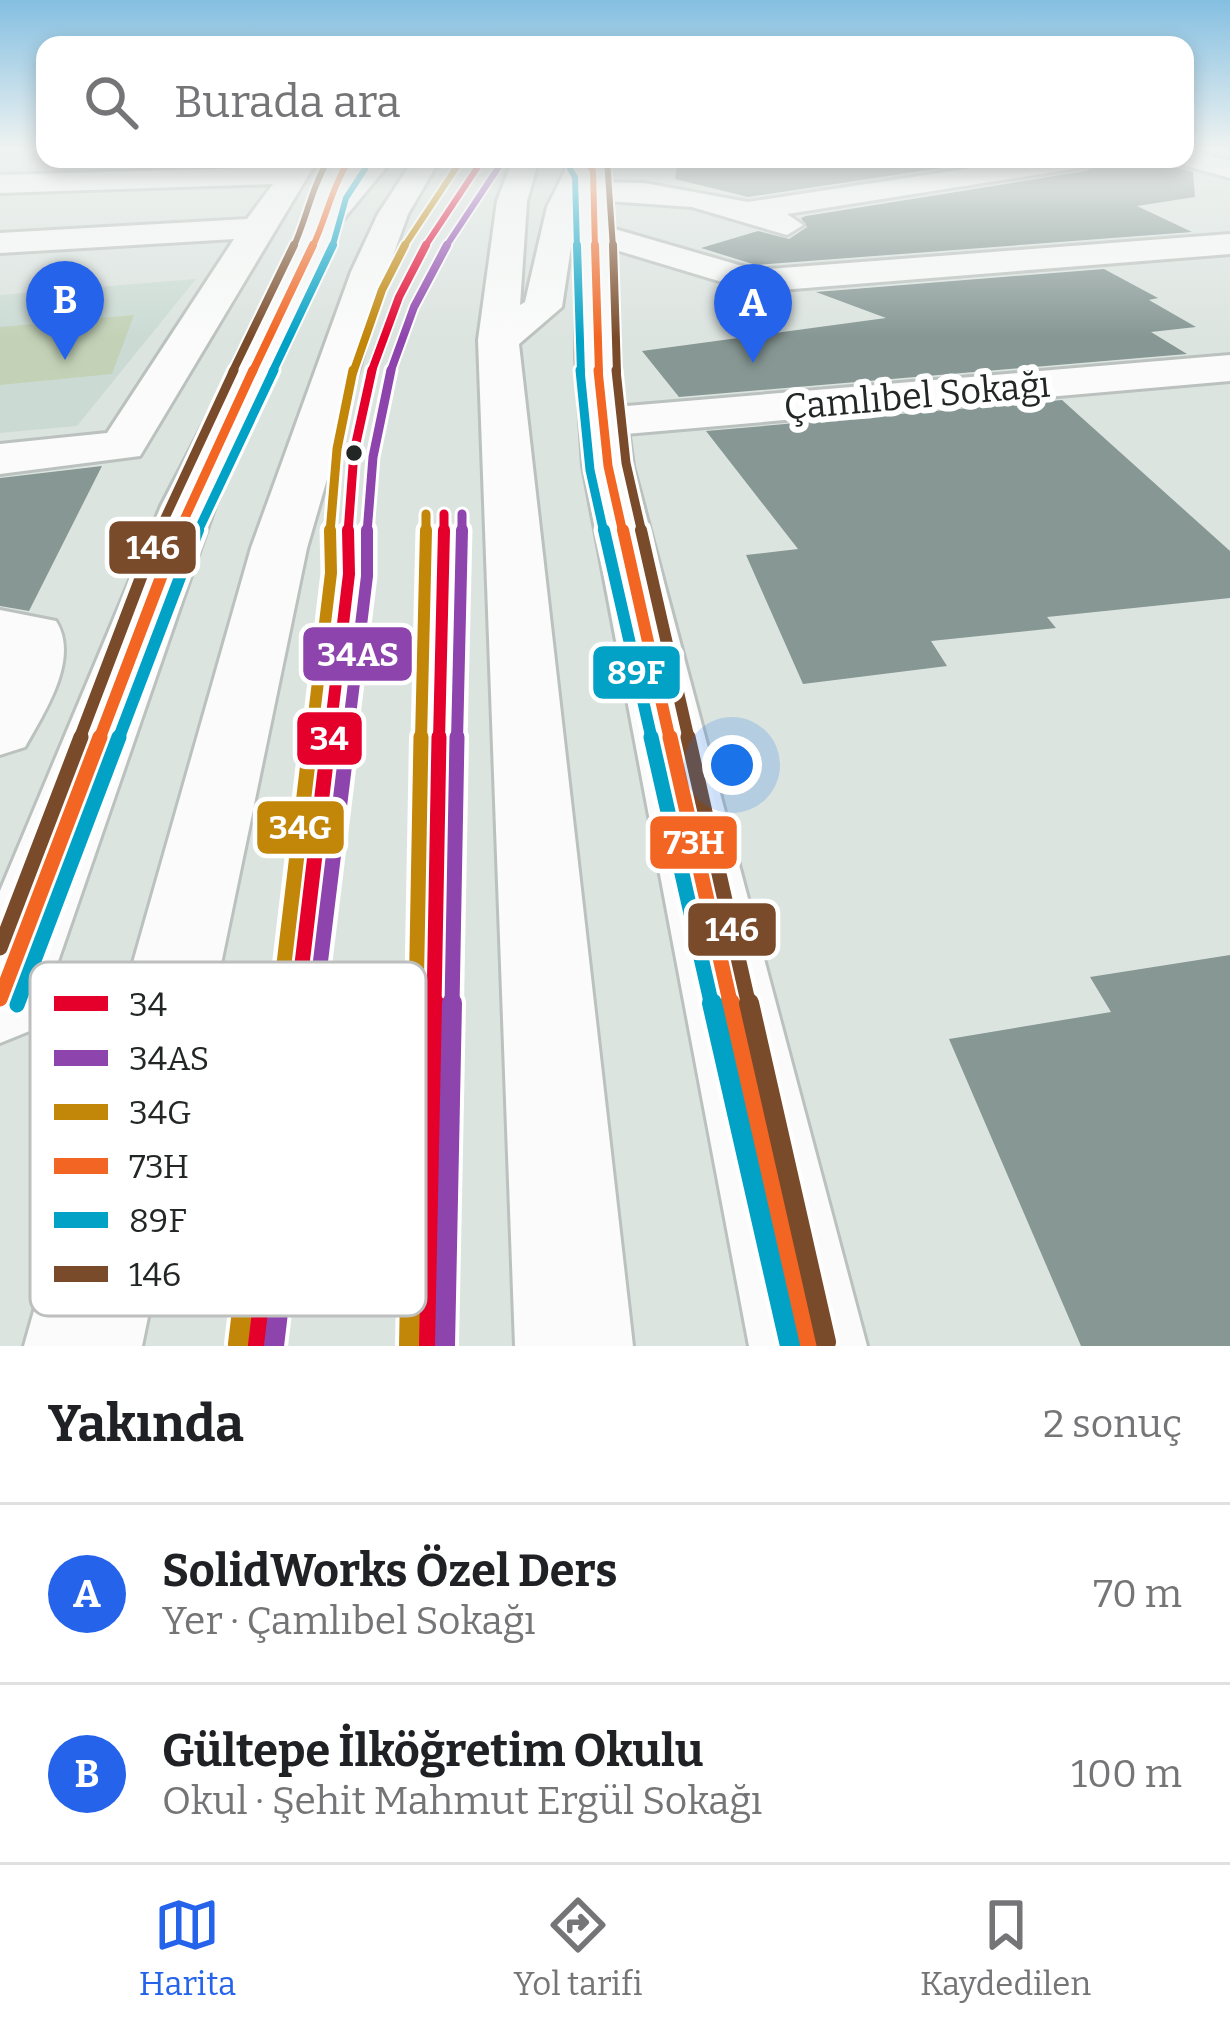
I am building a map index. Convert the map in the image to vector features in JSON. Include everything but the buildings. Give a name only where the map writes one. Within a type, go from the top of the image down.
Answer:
[{"type":"main road","points":[[0,459],[123,446],[257,227],[276,212]]},
{"type":"main road","points":[[0,999],[299,212]]},
{"type":"main road","points":[[177,962],[279,548],[369,272],[394,212]]},
{"type":"main road","points":[[511,212],[498,340],[574,1346]]},
{"type":"main road","points":[[498,340],[543,307],[561,212]]},
{"type":"main road","points":[[591,212],[603,422],[636,591],[690,811],[808,1346]]},
{"type":"main road","points":[[635,212],[755,281],[1230,244]]},
{"type":"main road","points":[[751,212],[908,270]]},
{"type":"main road","points":[[0,243],[257,227]]},
{"type":"main road","name":"Çamlıbel Sokağı","points":[[603,422],[1230,368]]},
{"type":"main road","points":[[0,729],[33,659],[17,634]]},
{"type":"main road","points":[[83,1346],[90,1316]]},
{"type":"shaded area","points":[[196,279],[77,426],[0,433],[0,295]]},
{"type":"green space","points":[[134,315],[112,374],[0,385],[0,327]]},
{"type":"transit line","name":"146","points":[[0,948],[171,500],[309,212]]},
{"type":"transit line","name":"73H","points":[[0,999],[188,506],[326,212]]},
{"type":"transit line","name":"89F","points":[[33,962],[205,513],[341,229],[344,212]]},
{"type":"transit line","name":"34G","points":[[284,962],[331,573],[332,490],[344,408],[382,290],[427,212]]},
{"type":"transit line","name":"34","points":[[302,962],[349,574],[350,493],[361,412],[399,297],[448,212]]},
{"type":"transit line","name":"34AS","points":[[320,962],[367,576],[369,496],[379,419],[414,307],[469,212]]},
{"type":"transit line","name":"89F","points":[[576,212],[579,357],[590,470],[790,1346]]},
{"type":"transit line","name":"73H","points":[[594,212],[597,357],[608,466],[808,1346]]},
{"type":"transit line","name":"146","points":[[612,212],[615,356],[626,463],[826,1342]]},
{"type":"transit line","name":"34G","points":[[417,962],[426,514]]},
{"type":"transit line","name":"34","points":[[427,1346],[444,514]]},
{"type":"transit line","name":"34AS","points":[[445,1346],[462,514]]},
{"type":"transit line","name":"89F","points":[[17,1005],[30,971]]},
{"type":"transit line","name":"34G","points":[[238,1344],[241,1316]]},
{"type":"transit line","name":"34","points":[[256,1346],[260,1316]]},
{"type":"transit line","name":"34AS","points":[[274,1346],[278,1316]]},
{"type":"transit line","name":"34G","points":[[409,1346],[410,1316]]},
{"type":"place","name":"Gültepe İlköğretim Okulu","points":[[65,360]]},
{"type":"place","name":"SolidWorks Özel Ders","points":[[753,363]]}]
